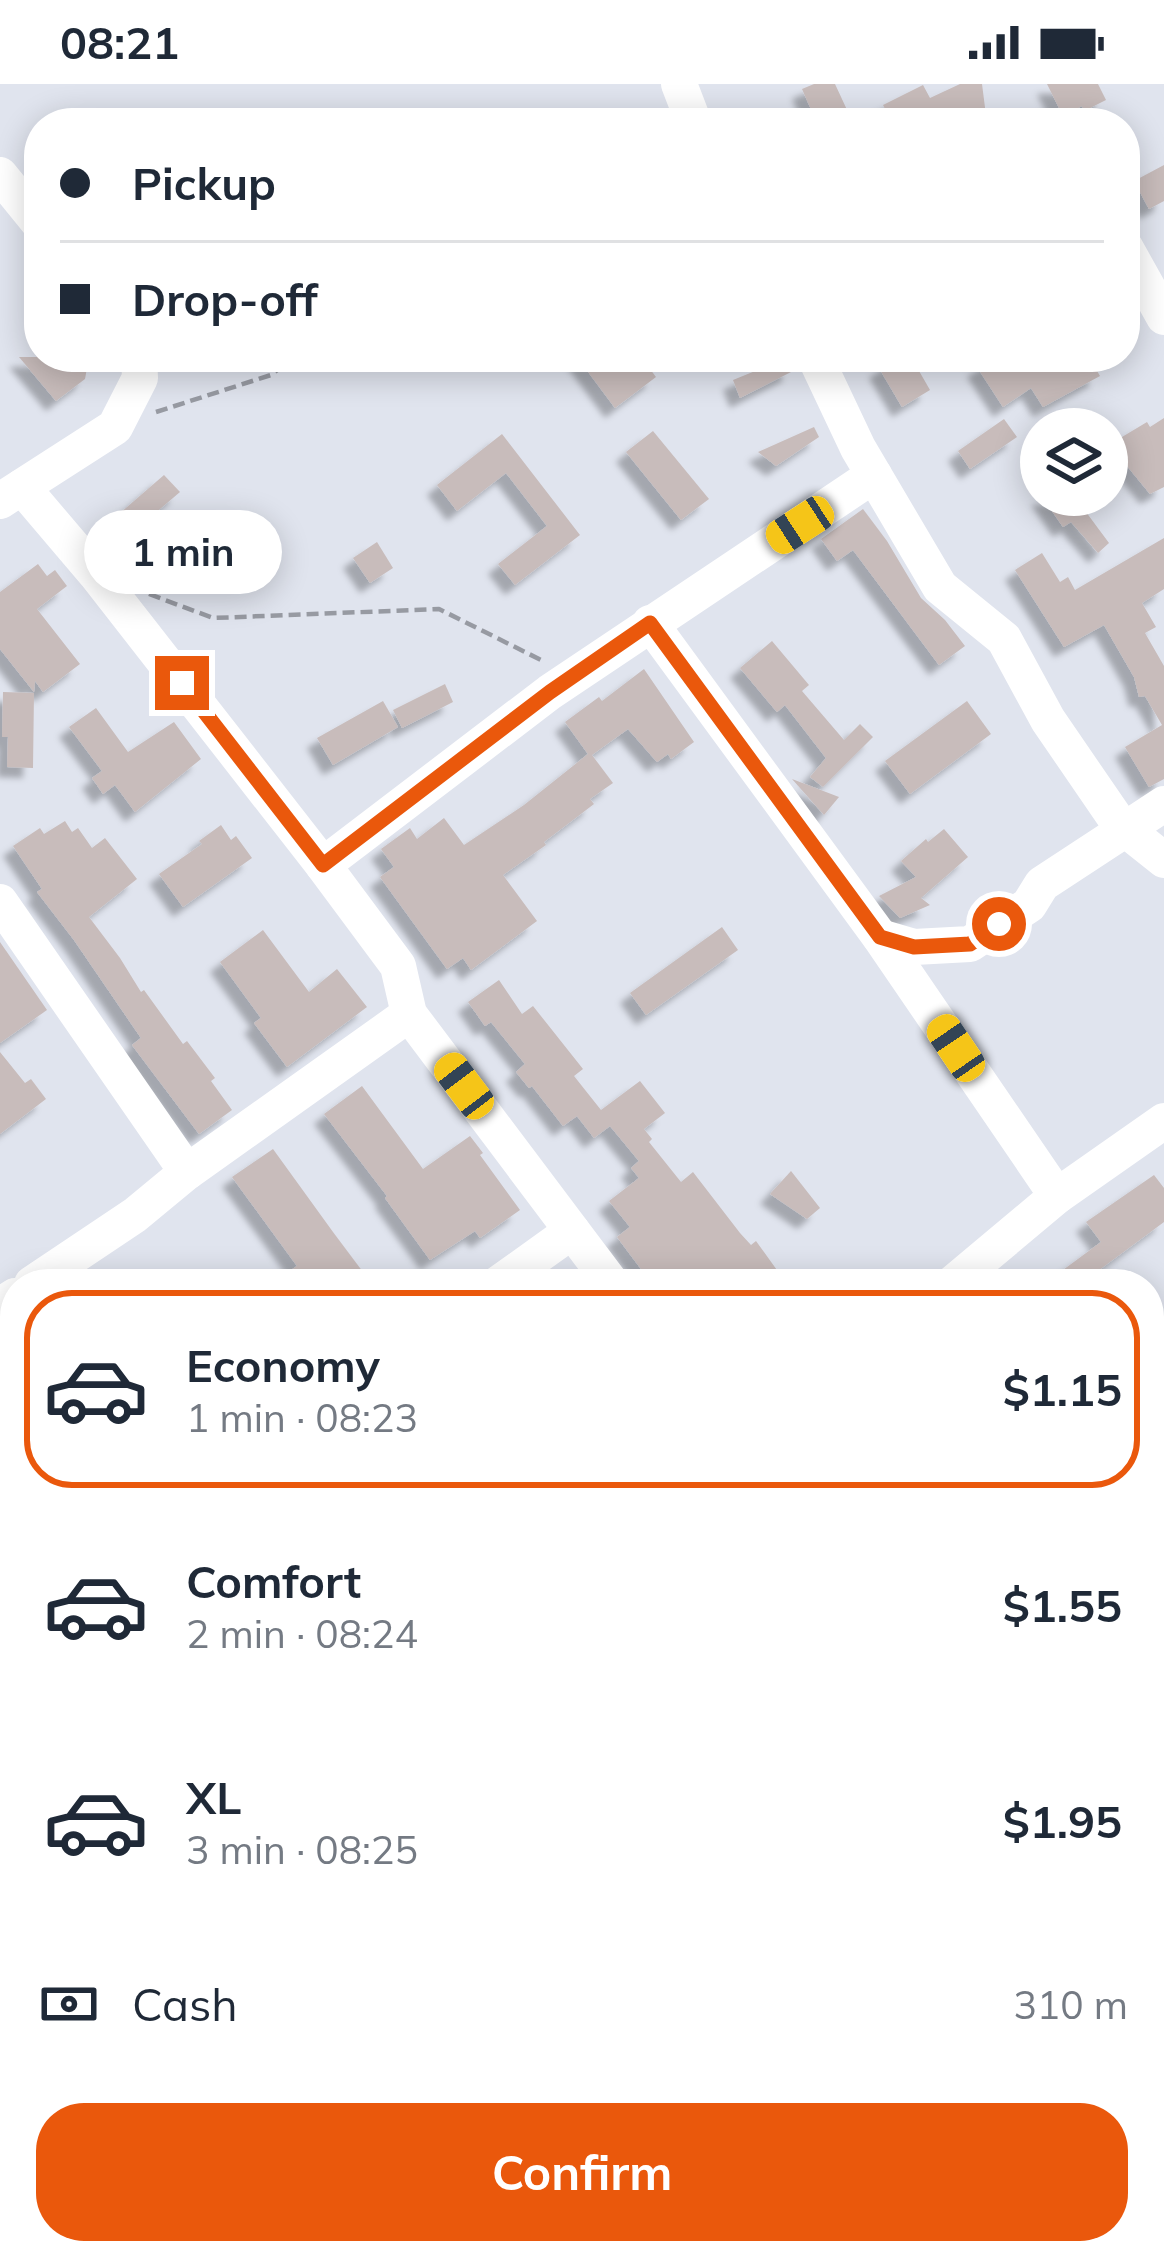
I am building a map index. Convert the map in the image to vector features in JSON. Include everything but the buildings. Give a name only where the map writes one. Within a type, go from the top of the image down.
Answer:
[{"type":"street","points":[[0,175],[24,205]]},
{"type":"street","points":[[1140,274],[1164,317]]},
{"type":"street","points":[[140,372],[115,427],[11,494],[96,574],[323,865],[398,966],[409,1014],[601,1269]]},
{"type":"street","points":[[822,372],[858,448],[940,587],[1004,639],[1048,720],[1124,830],[1164,860]]},
{"type":"street","points":[[323,865],[573,676],[874,476]]},
{"type":"street","points":[[650,623],[880,937],[1057,1196]]},
{"type":"street","points":[[880,937],[914,947],[970,944],[1029,904],[1042,884],[1164,804]]},
{"type":"street","points":[[0,902],[187,1172]]},
{"type":"street","points":[[54,1269],[409,1014]]},
{"type":"street","points":[[971,1269],[1057,1196],[1162,1128]]},
{"type":"street","points":[[519,1269],[572,1231]]},
{"type":"path","points":[[115,427],[276,372]]},
{"type":"path","points":[[96,574],[213,618],[439,608],[573,676]]},
{"type":"route","points":[[182,683],[323,865],[550,692],[650,623],[880,937],[914,947],[970,944],[999,924]]}]
